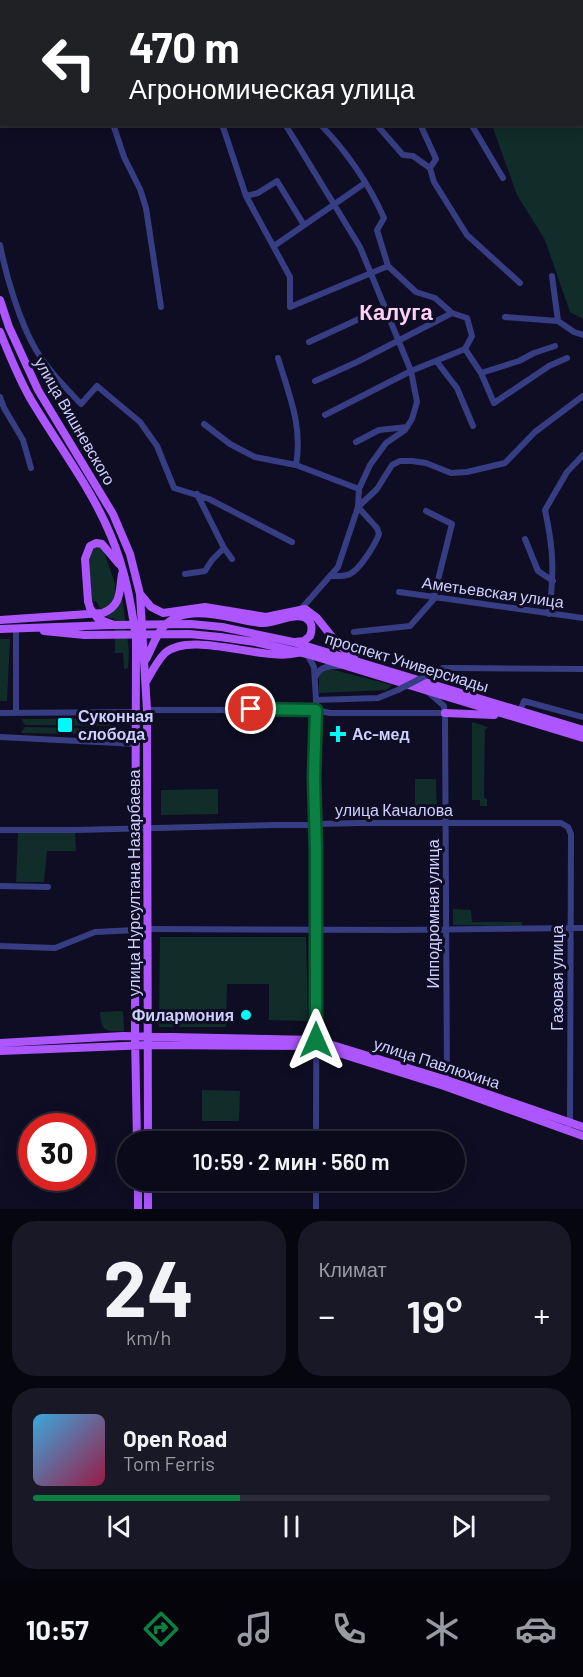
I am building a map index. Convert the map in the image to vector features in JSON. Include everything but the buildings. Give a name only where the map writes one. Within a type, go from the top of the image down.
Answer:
[{"type":"main road","name":"улица Вишневского","points":[[0,300],[9,327],[38,390],[113,514],[130,554]]},
{"type":"main road","name":"улица Вишневского","points":[[0,332],[29,396],[86,486],[103,519],[122,568]]},
{"type":"main road","points":[[0,620],[104,613],[110,610],[118,601],[122,568],[102,544],[96,543],[90,546],[85,559],[88,601],[90,608],[98,619],[114,625]]},
{"type":"main road","name":"улица Нурсултана Назарбаева","points":[[130,554],[140,594],[147,710],[148,1131]]},
{"type":"main road","name":"улица Нурсултана Назарбаева","points":[[122,568],[136,638],[137,1131]]},
{"type":"main road","points":[[140,594],[152,607],[164,613],[205,608],[266,617],[301,609],[308,611],[317,618],[337,644],[358,661]]},
{"type":"main road","points":[[145,660],[161,630],[169,622],[197,613],[263,623],[291,617],[305,617],[312,626],[310,636],[304,641],[293,642]]},
{"type":"main road","name":"проспект Универсиады","points":[[16,629],[85,625],[191,624],[222,627],[293,642],[583,730]]},
{"type":"main road","points":[[0,629],[16,629]]},
{"type":"main road","name":"проспект Универсиады","points":[[16,629],[85,634],[189,634],[255,642],[304,653],[583,738]]},
{"type":"main road","points":[[146,681],[165,654],[183,645],[286,656],[304,653]]},
{"type":"main road","points":[[445,713],[504,715]]},
{"type":"main road","name":"улица Павлюхина","points":[[0,1043],[135,1036],[148,1040],[316,1043],[447,1080],[569,1125],[583,1136]]},
{"type":"main road","points":[[0,1051],[136,1045],[148,1040]]},
{"type":"main road","name":"улица Павлюхина","points":[[316,1043],[454,1090],[569,1125],[583,1127]]},
{"type":"main road","points":[[138,1191],[138,1209]]},
{"type":"main road","points":[[148,1191],[148,1209]]},
{"type":"street","points":[[113,126],[146,208],[161,307]]},
{"type":"street","points":[[223,126],[246,196],[290,277],[290,307],[388,266]]},
{"type":"street","points":[[286,126],[360,247],[411,371],[417,402],[407,427],[386,443],[373,459],[359,489],[358,507],[338,567],[301,609]]},
{"type":"street","points":[[322,126],[332,136],[374,196],[384,218],[377,230],[388,266],[416,292],[435,298],[452,313],[467,318],[472,336],[465,349],[411,371],[325,415]]},
{"type":"street","points":[[378,126],[403,155],[413,156],[430,168],[434,182],[467,235],[520,283]]},
{"type":"street","points":[[421,126],[436,159],[430,168]]},
{"type":"street","points":[[472,126],[503,178]]},
{"type":"street","points":[[246,196],[258,193],[277,181],[304,225]]},
{"type":"street","points":[[274,246],[365,183]]},
{"type":"street","points":[[0,245],[23,323],[36,350],[52,373],[81,404],[97,386],[140,422],[157,446],[172,486],[196,494],[292,542]]},
{"type":"street","points":[[552,276],[558,321]]},
{"type":"street","points":[[309,342],[385,307]]},
{"type":"street","points":[[315,381],[452,313]]},
{"type":"street","points":[[505,317],[558,321],[583,335]]},
{"type":"street","points":[[481,373],[519,362],[534,353],[555,346]]},
{"type":"street","points":[[465,349],[481,373],[494,403],[549,366],[567,358]]},
{"type":"street","points":[[278,358],[297,422],[299,449],[296,465]]},
{"type":"street","points":[[437,362],[457,387],[473,426]]},
{"type":"street","points":[[358,507],[376,489],[393,465],[400,461],[426,463],[451,472],[467,472],[506,463],[535,432],[583,396]]},
{"type":"street","points":[[0,397],[2,408],[23,440],[31,468]]},
{"type":"street","points":[[204,424],[230,444],[255,458],[296,465],[359,489]]},
{"type":"street","points":[[356,442],[379,430],[407,427]]},
{"type":"street","points":[[549,614],[553,581],[553,544],[545,510],[567,472],[583,455]]},
{"type":"street","points":[[196,494],[232,559]]},
{"type":"street","points":[[330,576],[344,576],[353,573],[376,543],[380,534],[358,507]]},
{"type":"street","points":[[354,632],[410,626],[432,600],[452,524],[426,511]]},
{"type":"street","points":[[525,539],[538,572],[553,581]]},
{"type":"street","points":[[185,574],[205,571],[224,548]]},
{"type":"street","name":"Аметьевская улица","points":[[399,592],[582,617]]},
{"type":"street","points":[[16,629],[16,712]]},
{"type":"street","points":[[304,653],[314,667],[316,700],[314,771],[316,1131]]},
{"type":"street","points":[[315,677],[317,672],[325,667],[346,666]]},
{"type":"street","points":[[316,700],[378,698],[427,675],[450,668],[583,669]]},
{"type":"street","points":[[147,710],[445,713],[444,706],[428,692]]},
{"type":"street","points":[[520,711],[524,701],[583,717]]},
{"type":"street","points":[[0,712],[137,712]]},
{"type":"street","name":"Ипподромная улица","points":[[445,713],[447,1080]]},
{"type":"street","points":[[0,737],[137,744]]},
{"type":"street","name":"улица Качалова","points":[[0,830],[446,822],[561,823],[568,827]]},
{"type":"street","name":"Газовая улица","points":[[568,827],[571,834],[569,1125]]},
{"type":"street","points":[[0,886],[48,887]]},
{"type":"street","points":[[148,928],[583,928]]},
{"type":"street","points":[[0,946],[56,948],[95,932],[136,930]]},
{"type":"street","points":[[316,1191],[316,1209]]},
{"type":"green space","points":[[492,126],[583,126],[583,319],[570,312],[545,240],[517,195]]},
{"type":"green space","points":[[102,546],[115,584],[115,602],[100,609],[97,602],[90,600],[87,557],[90,548]]},
{"type":"green space","points":[[122,596],[129,651],[128,668],[124,669],[123,653],[115,653],[114,618],[103,614],[117,606]]},
{"type":"green space","points":[[0,639],[10,639],[7,701],[0,701]]},
{"type":"green space","points":[[326,668],[392,685],[387,690],[319,693],[319,674]]},
{"type":"green space","points":[[118,718],[110,726],[25,725],[21,719]]},
{"type":"green space","points":[[472,722],[488,727],[485,730],[484,798],[487,799],[487,806],[480,806],[480,800],[472,800]]},
{"type":"green space","points":[[25,727],[110,729],[116,735],[21,733]]},
{"type":"green space","points":[[415,779],[436,779],[437,814],[415,815]]},
{"type":"green space","points":[[218,789],[218,814],[161,815],[161,790]]},
{"type":"green space","points":[[18,833],[75,833],[76,851],[47,851],[44,882],[16,882]]},
{"type":"green space","points":[[453,909],[471,910],[472,922],[522,922],[522,926],[453,925]]},
{"type":"green space","points":[[160,937],[306,937],[308,1021],[269,1020],[269,984],[227,984],[226,1027],[159,1027]]},
{"type":"green space","points":[[123,1011],[124,1031],[109,1031],[103,1027],[100,1012]]},
{"type":"green space","points":[[202,1090],[240,1091],[239,1121],[202,1121]]},
{"type":"place","name":"Суконная слобода","points":[[65,725]]},
{"type":"place","name":"Ас-мед","points":[[338,734]]},
{"type":"place","name":"Филармония","points":[[246,1015]]},
{"type":"district","name":"Калуга","points":[[396,312]]},
{"type":"route","points":[[251,709],[316,710],[314,817],[316,1040]]}]
